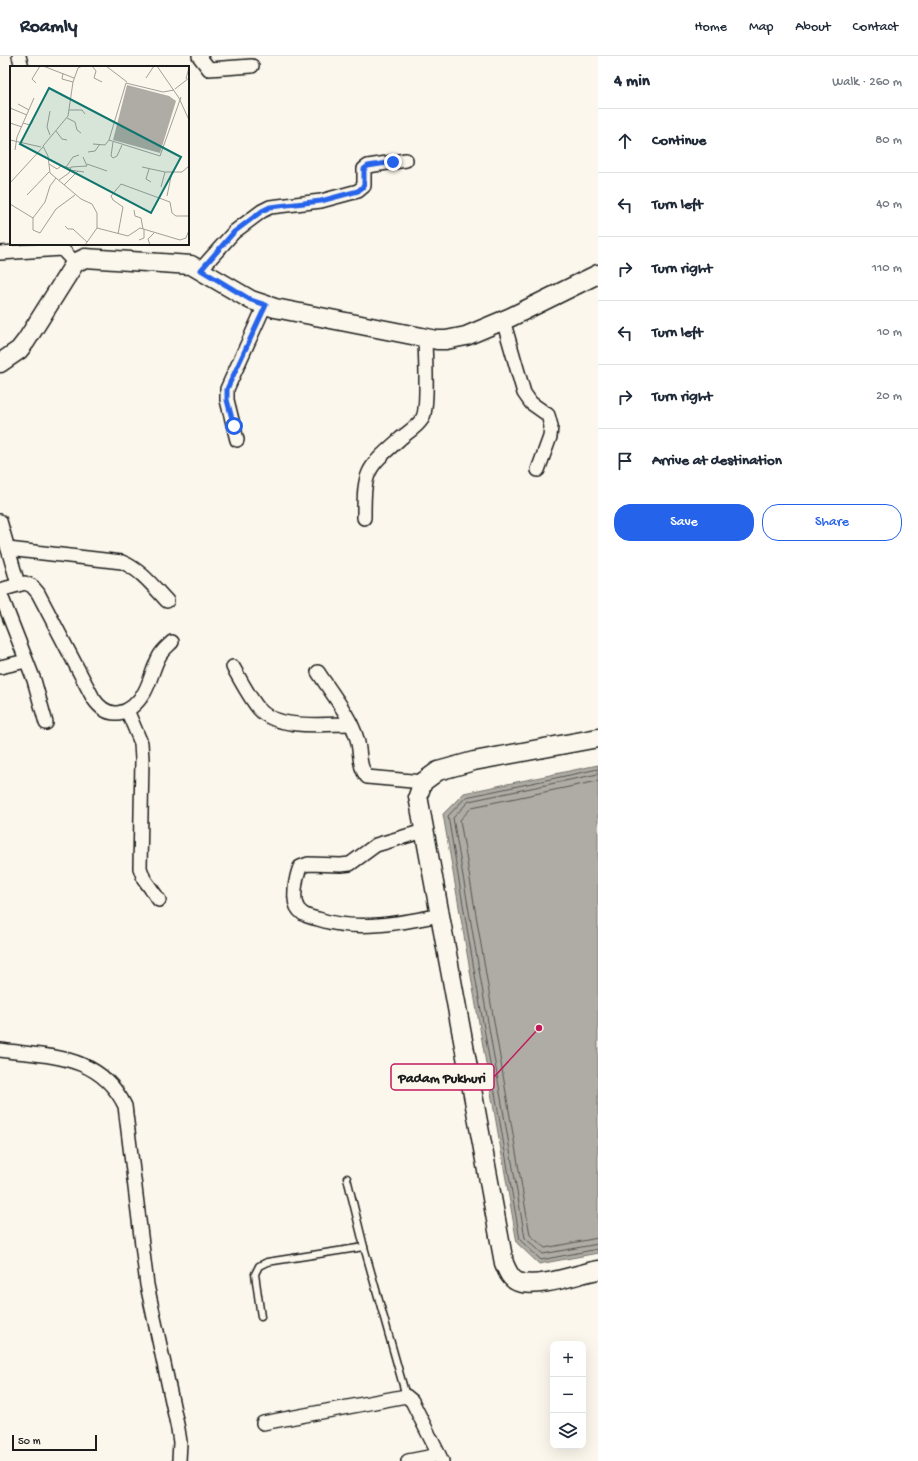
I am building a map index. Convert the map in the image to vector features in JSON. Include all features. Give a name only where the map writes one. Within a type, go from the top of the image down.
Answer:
[{"type":"street","points":[[19,56],[22,66]]},
{"type":"street","points":[[199,56],[209,69],[252,66]]},
{"type":"street","points":[[201,270],[234,232],[262,211],[270,207],[321,201],[358,191],[364,186],[363,174],[364,169],[368,166],[406,160]]},
{"type":"street","points":[[0,253],[61,246],[75,263]]},
{"type":"street","points":[[0,363],[19,350],[75,263],[85,258],[185,264],[201,270],[251,300],[282,310],[342,320],[437,340],[458,338],[503,320],[598,274]]},
{"type":"street","points":[[238,440],[227,400],[227,389],[266,305]]},
{"type":"street","points":[[503,320],[524,393],[531,403],[548,415],[551,426],[550,437],[538,470]]},
{"type":"street","points":[[364,518],[364,493],[367,473],[375,461],[422,419],[426,405],[424,338]]},
{"type":"street","points":[[0,521],[18,584]]},
{"type":"street","points":[[8,549],[122,562],[134,567],[167,601]]},
{"type":"street","points":[[46,723],[34,680],[0,592],[18,584],[25,583],[32,586],[38,592],[98,707],[112,714],[121,713],[127,710],[144,693],[160,655],[172,642]]},
{"type":"street","points":[[0,667],[26,661]]},
{"type":"street","points":[[233,667],[259,710],[270,719],[281,723],[351,724]]},
{"type":"street","points":[[318,672],[351,724],[357,738],[362,770],[366,777],[423,782]]},
{"type":"street","points":[[127,710],[140,743],[142,759],[140,868],[144,879],[159,900]]},
{"type":"street","points":[[598,738],[474,761],[438,771],[423,782],[418,796],[502,1255],[506,1269],[517,1282],[529,1283],[543,1282],[598,1270]]},
{"type":"street","points":[[424,831],[376,845],[350,864],[308,864],[300,868],[297,874],[295,898],[297,908],[304,915],[333,924],[375,925],[411,921],[440,914]]},
{"type":"street","points":[[0,1050],[74,1061],[86,1065],[110,1083],[125,1106],[147,1285],[178,1429],[180,1461]]},
{"type":"street","points":[[263,1423],[406,1396],[412,1401],[440,1458],[408,1461]]},
{"type":"lane","points":[[347,1178],[364,1247],[406,1396]]},
{"type":"lane","points":[[261,1317],[255,1274],[259,1266],[267,1262],[364,1247]]},
{"type":"water","points":[[598,765],[598,1253],[539,1264],[517,1243],[443,814],[464,793]]},
{"type":"place","name":"Padam Pukhuri","points":[[539,1028]]},
{"type":"route","points":[[234,426],[227,400],[227,389],[266,305],[251,300],[201,270],[234,232],[262,211],[270,207],[321,201],[358,191],[364,186],[364,169],[368,166],[393,162]]}]
